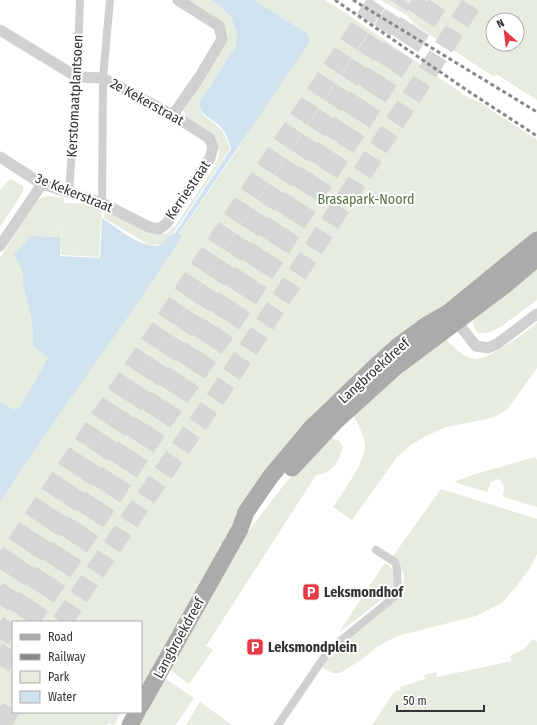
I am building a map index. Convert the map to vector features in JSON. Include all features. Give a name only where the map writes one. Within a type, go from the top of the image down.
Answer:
[{"type":"main road","name":"Langbroekdreef","points":[[144,699],[240,529],[253,517],[269,494],[285,475],[336,421],[396,367],[426,343],[537,240]]},
{"type":"main road","name":"Langbroekdreef","points":[[453,317],[504,286],[537,258]]},
{"type":"main road","points":[[130,725],[136,713]]},
{"type":"street","name":"Kerstomaatplantsoen","points":[[69,192],[77,77],[80,0]]},
{"type":"street","name":"Kerstomaatplantsoen","points":[[102,203],[103,78],[110,0]]},
{"type":"street","points":[[173,115],[200,76],[222,39],[219,26],[178,0]]},
{"type":"street","name":"2e Kekerstraat","points":[[0,30],[77,77],[103,78],[173,115],[209,138]]},
{"type":"street","name":"Kerriestraat","points":[[149,227],[159,229],[167,223],[210,158],[213,147],[209,138]]},
{"type":"street","name":"3e Kekerstraat","points":[[0,157],[42,184],[102,203],[149,227]]},
{"type":"street","points":[[0,246],[42,184]]},
{"type":"street","points":[[453,317],[476,346],[488,348],[497,344],[537,314]]},
{"type":"street","points":[[278,725],[329,650],[398,594],[397,569],[395,562],[376,550]]},
{"type":"green space","points":[[188,0],[211,0],[220,6],[231,17],[237,34],[235,47],[199,103],[203,114],[224,134],[230,149],[166,244],[149,245],[104,218],[105,206],[146,231],[160,234],[167,233],[176,225],[216,164],[219,153],[218,145],[213,138],[192,123],[186,116],[183,108],[224,37]]},
{"type":"green space","name":"Brasapark-Noord","points":[[254,0],[325,0],[470,99],[476,100],[537,140],[537,232],[298,437],[142,686],[142,621],[12,621],[12,713],[120,713],[114,725],[108,723],[107,725],[0,725],[0,496],[235,153],[308,34]]},
{"type":"green space","points":[[380,0],[537,0],[537,100],[496,74],[494,77],[414,24],[408,16]]},
{"type":"green space","points":[[10,179],[23,186],[23,192],[0,227],[0,190]]},
{"type":"green space","points":[[49,196],[64,198],[64,203],[102,204],[99,257],[61,255],[62,220],[61,237],[31,236],[23,271],[23,284],[32,322],[33,346],[48,358],[19,408],[13,409],[2,402],[0,404],[0,258],[36,202],[43,197]]},
{"type":"green space","points":[[537,262],[537,300],[502,326],[488,333],[478,333],[474,328],[472,316]]},
{"type":"green space","points":[[537,323],[537,368],[507,410],[492,418],[446,427],[411,445],[397,457],[352,520],[333,507],[353,476],[365,451],[363,436],[353,415],[445,338],[458,351],[475,359],[489,355],[507,345]]},
{"type":"green space","points":[[329,437],[339,441],[343,447],[337,462],[331,469],[322,474],[316,475],[206,646],[213,650],[189,684],[169,669],[247,533],[287,481]]},
{"type":"green space","points":[[535,457],[537,460],[537,507],[503,497],[503,485],[498,479],[491,482],[487,492],[454,482],[472,475]]},
{"type":"green space","points":[[441,489],[537,519],[537,554],[529,569],[503,602],[476,616],[397,636],[377,647],[361,660],[340,673],[333,673],[323,668],[326,661],[365,622],[399,594],[404,575],[393,556]]},
{"type":"green space","points":[[384,564],[389,565],[395,575],[395,582],[392,588],[379,601],[339,632]]},
{"type":"green space","points":[[533,639],[537,642],[537,725],[372,725],[394,692],[401,690],[400,687],[425,679],[424,675],[436,672],[437,677],[512,661],[510,656],[524,649]]},
{"type":"green space","points":[[164,678],[194,698],[176,725],[138,725]]},
{"type":"green space","points":[[200,702],[232,725],[186,725]]},
{"type":"water","points":[[211,0],[254,0],[308,34],[309,43],[179,234],[182,236],[160,270],[0,502],[0,404],[2,402],[13,409],[19,408],[48,358],[33,346],[32,322],[23,284],[23,272],[14,254],[31,236],[61,237],[60,256],[100,258],[102,218],[136,240],[151,245],[158,246],[175,233],[231,149],[224,131],[217,123],[202,112],[199,103],[235,47],[237,34],[231,17],[220,6]]},
{"type":"tunnel","points":[[0,569],[378,0]]},
{"type":"tunnel","points":[[0,605],[403,0]]},
{"type":"tunnel","points":[[0,639],[424,0]]},
{"type":"tunnel","points":[[30,621],[128,472],[247,300],[440,0]]},
{"type":"tunnel","points":[[63,621],[130,520],[218,395],[474,0]]},
{"type":"tunnel","points":[[0,666],[12,648]]},
{"type":"tunnel","points":[[1,725],[12,707]]},
{"type":"railway","points":[[335,0],[537,136]]},
{"type":"railway","points":[[353,0],[537,112]]},
{"type":"place","name":"Leksmondhof","points":[[311,592]]},
{"type":"place","name":"Leksmondplein","points":[[255,647]]}]
